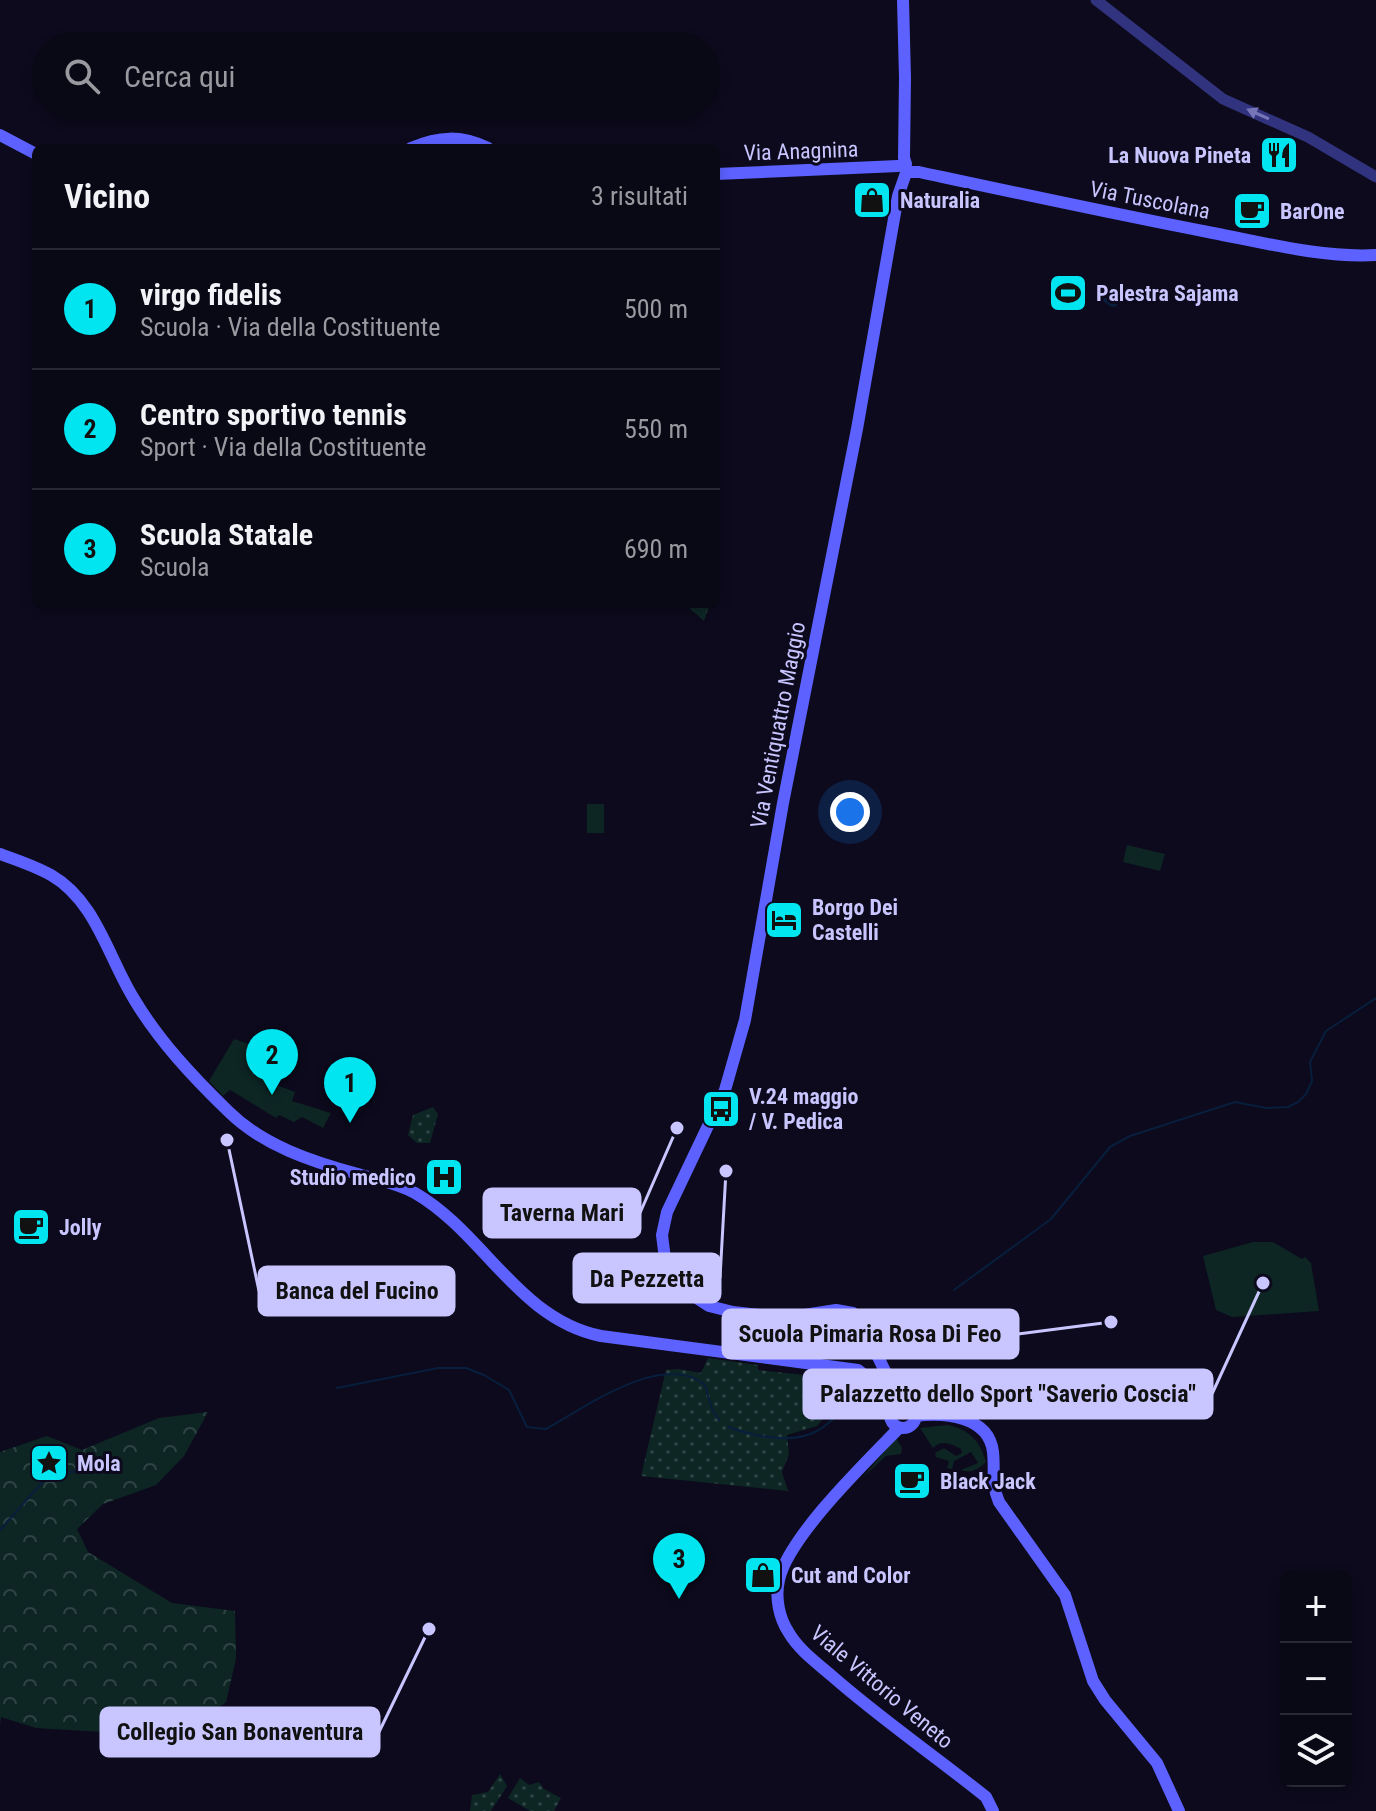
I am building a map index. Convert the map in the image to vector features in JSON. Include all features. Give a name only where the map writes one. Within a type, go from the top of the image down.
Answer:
[{"type":"main road","name":"Via Ventiquattro Maggio","points":[[897,1404],[869,1336],[853,1313],[840,1310],[790,1318],[740,1314],[713,1308],[681,1285],[668,1268],[662,1249],[662,1233],[666,1216],[725,1090],[745,1020],[783,803],[857,429],[902,172],[905,71],[903,0]]},
{"type":"main road","points":[[0,135],[32,152]]},
{"type":"main road","points":[[420,144],[450,137],[479,144]]},
{"type":"main road","name":"Via Anagnina","points":[[720,174],[773,170],[902,172]]},
{"type":"main road","name":"Via Tuscolana","points":[[902,172],[1269,244],[1326,253],[1376,255]]},
{"type":"main road","points":[[0,854],[52,876],[73,892],[91,915],[132,997],[153,1028],[234,1117],[281,1147],[347,1171],[398,1185],[420,1196],[460,1230],[541,1309],[563,1324],[601,1336],[858,1370],[897,1404],[912,1406],[915,1416],[910,1425],[899,1428],[890,1419],[897,1404]]},
{"type":"main road","points":[[915,1416],[937,1414],[957,1417],[977,1425],[989,1437],[993,1454],[993,1484],[999,1502],[1065,1595],[1095,1686],[1157,1763],[1179,1811]]},
{"type":"main road","name":"Viale Vittorio Veneto","points":[[899,1428],[794,1546],[779,1578],[779,1612],[788,1631],[808,1655],[903,1734],[986,1797],[993,1811]]},
{"type":"street","points":[[1096,0],[1223,99],[1308,137],[1376,177]]},
{"type":"green space","points":[[689,608],[709,608],[704,621]]},
{"type":"green space","points":[[587,804],[604,804],[604,833],[587,833]]},
{"type":"green space","points":[[1127,845],[1165,854],[1160,871],[1123,862]]},
{"type":"green space","points":[[234,1039],[285,1056],[274,1084],[295,1092],[292,1101],[331,1113],[323,1128],[302,1117],[294,1122],[279,1115],[276,1118],[230,1090],[223,1096],[209,1081]]},
{"type":"green space","points":[[433,1107],[438,1114],[430,1143],[417,1143],[408,1135],[413,1115]]},
{"type":"green space","points":[[1253,1242],[1273,1242],[1311,1263],[1319,1311],[1232,1317],[1216,1310],[1203,1256]]},
{"type":"green space","points":[[708,1358],[758,1365],[758,1370],[814,1376],[815,1372],[824,1373],[827,1376],[824,1386],[844,1393],[817,1426],[787,1435],[789,1454],[782,1472],[788,1491],[641,1476],[666,1370],[701,1373]]},
{"type":"green space","points":[[208,1412],[184,1456],[156,1485],[103,1504],[77,1529],[88,1552],[172,1603],[235,1611],[236,1659],[226,1702],[161,1749],[103,1732],[36,1728],[1,1717],[0,1725],[0,1452],[47,1436],[82,1450],[159,1418]]},
{"type":"green space","points":[[947,1425],[972,1437],[986,1462],[981,1467],[961,1470],[978,1463],[971,1452],[954,1461],[952,1469],[947,1468],[949,1461],[936,1457],[935,1453],[944,1448],[956,1456],[962,1453],[961,1449],[950,1444],[943,1443],[933,1448],[920,1428]]},
{"type":"green space","points":[[896,1438],[902,1448],[901,1454],[886,1456],[862,1478]]},
{"type":"green space","points":[[500,1774],[507,1786],[491,1811],[470,1811],[472,1795],[488,1792]]},
{"type":"green space","points":[[520,1778],[529,1785],[539,1782],[544,1789],[561,1798],[554,1811],[530,1811],[508,1798]]},
{"type":"water","points":[[1102,291],[1119,296],[1117,306],[1095,301],[1094,293]]},
{"type":"waterway","points":[[954,1290],[1051,1219],[1110,1147],[1130,1136],[1235,1102],[1266,1108],[1288,1107],[1298,1102],[1312,1081],[1310,1062],[1326,1031],[1376,998]]},
{"type":"waterway","points":[[337,1388],[438,1368],[466,1368],[509,1390],[527,1427],[546,1429],[624,1386],[668,1374],[688,1376],[705,1385],[712,1409],[719,1420]]},
{"type":"waterway","points":[[728,1427],[761,1436],[796,1438],[822,1428],[852,1401]]},
{"type":"waterway","points":[[0,1530],[47,1477],[78,1471]]},
{"type":"place","name":"La Nuova Pineta","points":[[1279,155]]},
{"type":"place","name":"Naturalia","points":[[872,200]]},
{"type":"place","name":"BarOne","points":[[1252,211]]},
{"type":"place","name":"Palestra Sajama","points":[[1068,293]]},
{"type":"place","name":"Borgo Dei Castelli","points":[[784,920]]},
{"type":"place","name":"Centro sportivo tennis","points":[[272,1095]]},
{"type":"place","name":"V.24 maggio / V. Pedica","points":[[721,1109]]},
{"type":"place","name":"virgo fidelis","points":[[350,1123]]},
{"type":"place","name":"Taverna Mari","points":[[677,1128]]},
{"type":"place","name":"Banca del Fucino","points":[[227,1140]]},
{"type":"place","name":"Da Pezzetta","points":[[726,1171]]},
{"type":"place","name":"Studio medico","points":[[444,1177]]},
{"type":"place","name":"Jolly","points":[[31,1227]]},
{"type":"place","name":"Palazzetto dello Sport \"Saverio Coscia\"","points":[[1263,1283]]},
{"type":"place","name":"Scuola Pimaria Rosa Di Feo","points":[[1111,1322]]},
{"type":"place","name":"Mola","points":[[49,1463]]},
{"type":"place","name":"Black Jack","points":[[912,1481]]},
{"type":"place","name":"Cut and Color","points":[[763,1575]]},
{"type":"place","name":"Scuola Statale","points":[[679,1599]]},
{"type":"place","name":"Collegio San Bonaventura","points":[[429,1629]]}]
